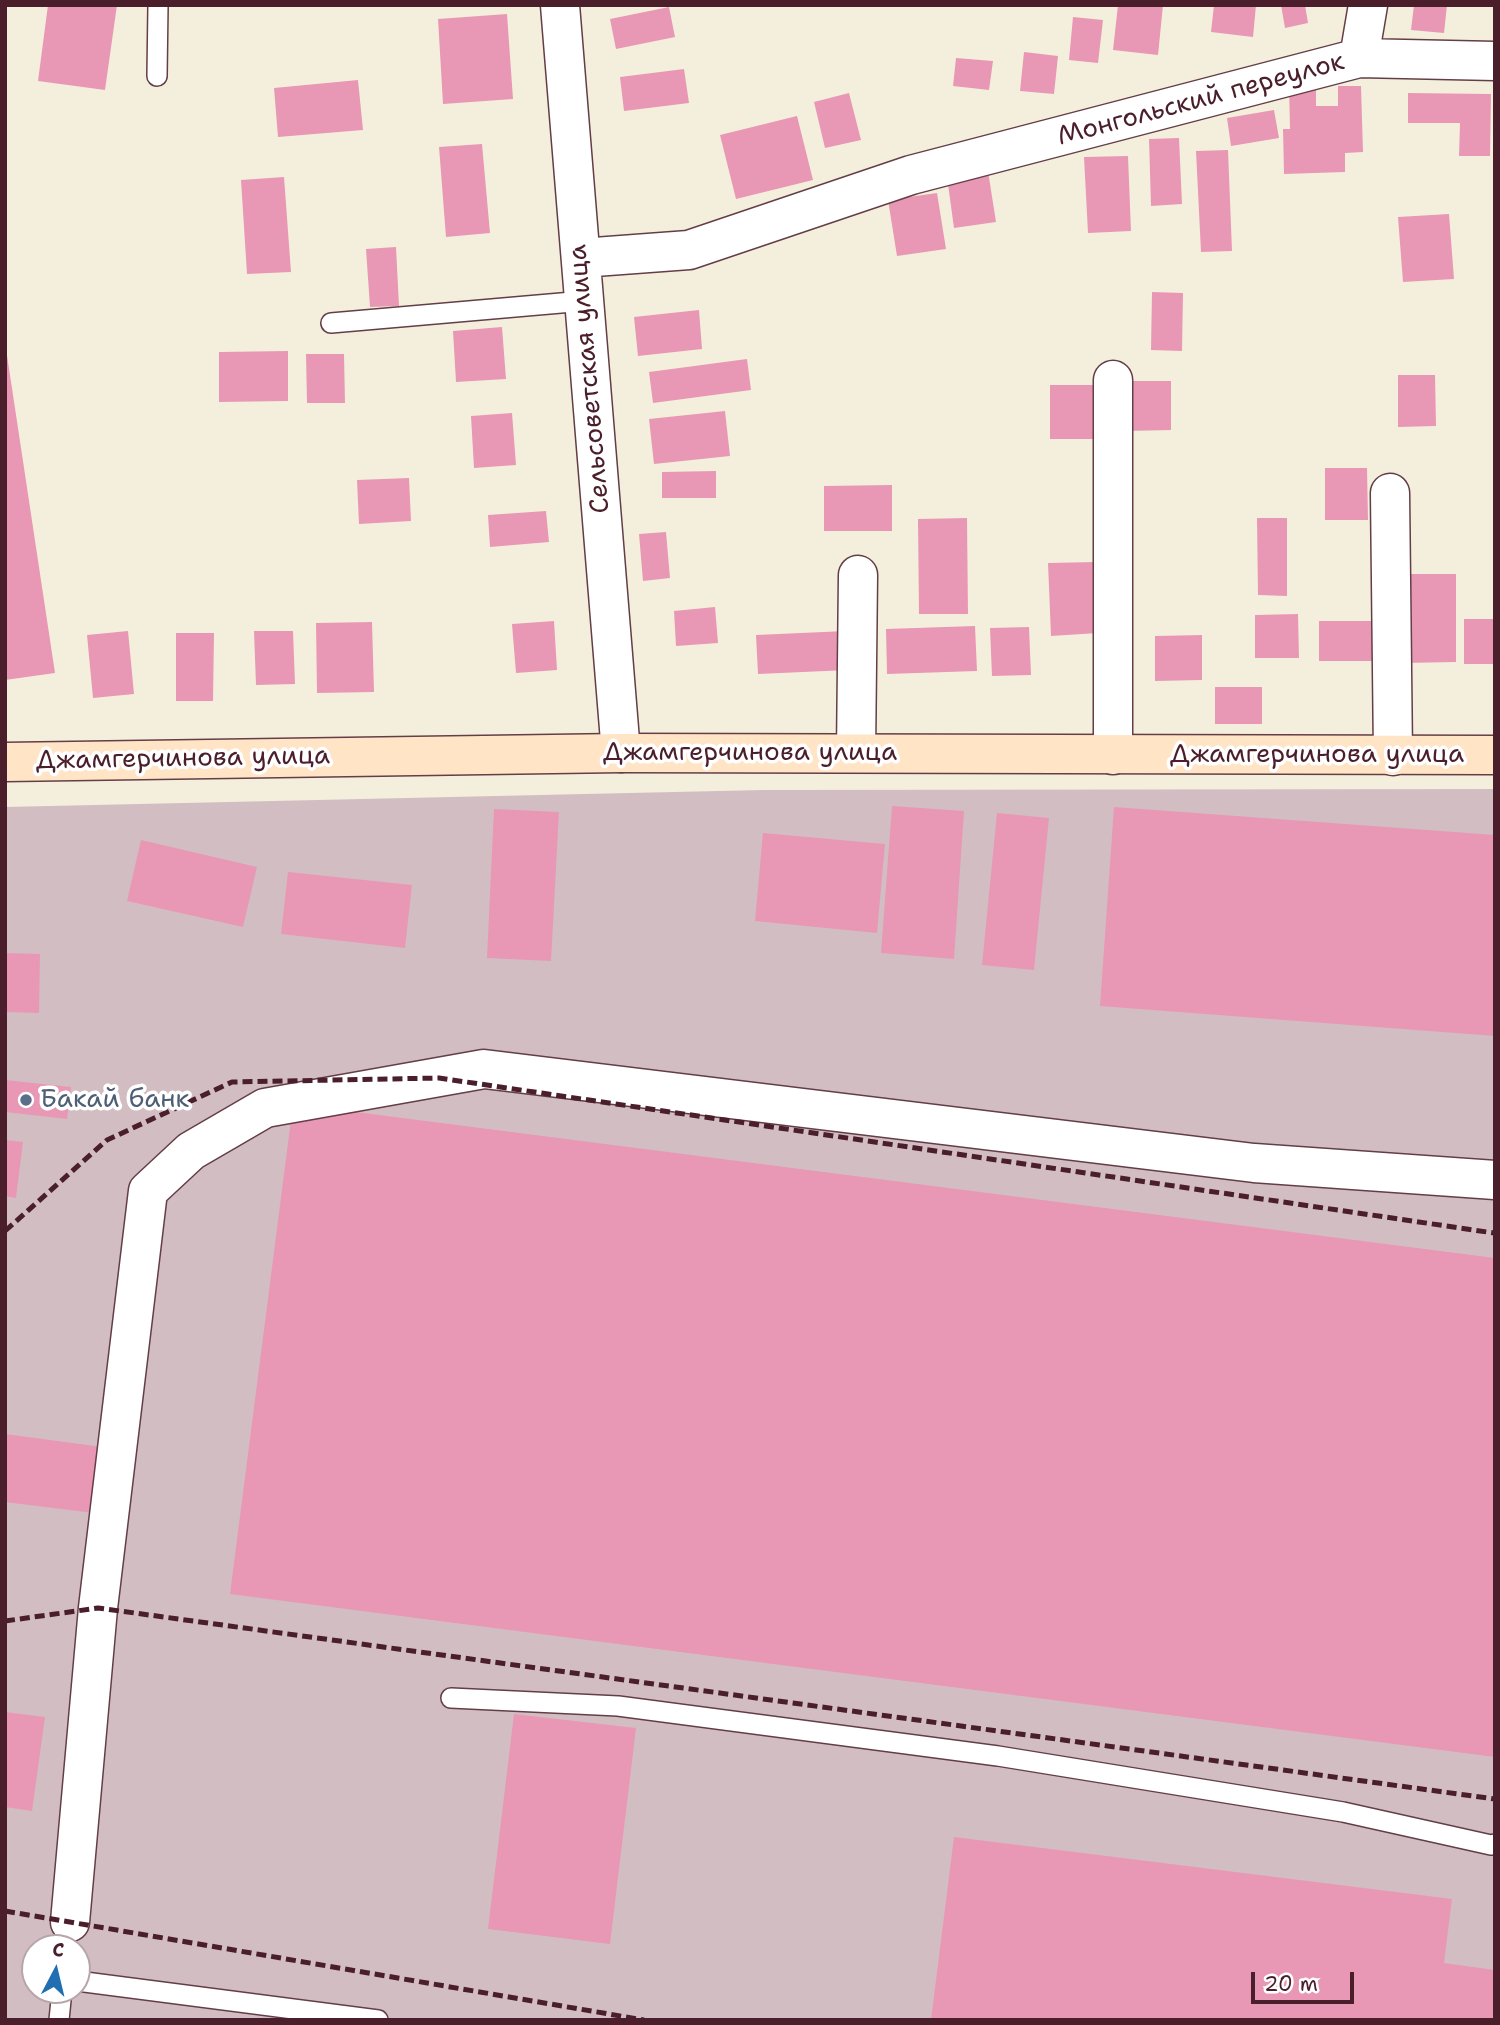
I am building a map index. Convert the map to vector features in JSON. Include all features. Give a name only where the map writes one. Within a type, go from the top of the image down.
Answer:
[{"type":"street","name":"Сельсоветская улица","points":[[560,5],[621,753]]},
{"type":"street","points":[[1359,58],[1368,5]]},
{"type":"street","name":"Монгольский переулок","points":[[580,258],[690,250],[911,175],[1359,58],[1495,61]]},
{"type":"street","points":[[1113,755],[1114,380]]},
{"type":"street","points":[[1390,493],[1393,756]]},
{"type":"street","points":[[856,753],[858,575]]},
{"type":"street","name":"Джамгерчинова улица","points":[[5,762],[621,753],[1495,755]]},
{"type":"street","points":[[69,1928],[98,1608],[148,1191],[191,1150],[265,1108],[484,1069],[1254,1163],[1495,1181]]},
{"type":"lane","points":[[157,76],[159,5]]},
{"type":"lane","points":[[331,323],[584,301]]},
{"type":"lane","points":[[451,1698],[618,1706],[998,1756],[1343,1812],[1495,1844]]},
{"type":"lane","points":[[91,1982],[378,2020]]},
{"type":"shaded area","points":[[1495,789],[1495,2020],[5,2020],[5,807],[763,790]]},
{"type":"building","points":[[48,5],[117,5],[105,90],[38,81]]},
{"type":"building","points":[[1118,5],[1163,5],[1158,55],[1113,50]]},
{"type":"building","points":[[1214,5],[1256,5],[1253,37],[1211,32]]},
{"type":"building","points":[[1281,5],[1305,5],[1308,23],[1285,28]]},
{"type":"building","points":[[1414,5],[1447,5],[1444,33],[1411,30]]},
{"type":"building","points":[[669,7],[675,37],[616,49],[610,19]]},
{"type":"building","points":[[507,14],[513,99],[443,104],[438,19]]},
{"type":"building","points":[[1073,17],[1103,20],[1098,63],[1069,60]]},
{"type":"building","points":[[1024,52],[1058,56],[1054,94],[1020,91]]},
{"type":"building","points":[[956,58],[993,61],[989,90],[953,86]]},
{"type":"building","points":[[684,69],[689,103],[624,111],[620,77]]},
{"type":"building","points":[[358,80],[363,130],[278,137],[274,88]]},
{"type":"building","points":[[1316,84],[1316,106],[1338,106],[1338,86],[1361,86],[1363,152],[1345,153],[1345,172],[1284,174],[1283,129],[1290,129],[1289,85]]},
{"type":"building","points":[[849,93],[861,140],[825,148],[814,102]]},
{"type":"building","points":[[1408,93],[1491,94],[1490,156],[1459,156],[1460,123],[1408,123]]},
{"type":"building","points":[[1274,110],[1279,138],[1231,146],[1227,118]]},
{"type":"building","points":[[797,116],[813,180],[736,199],[720,135]]},
{"type":"building","points":[[1179,138],[1182,204],[1151,206],[1149,139]]},
{"type":"building","points":[[482,144],[490,233],[446,237],[439,147]]},
{"type":"building","points":[[1228,150],[1232,251],[1201,252],[1196,151]]},
{"type":"building","points":[[1128,156],[1131,231],[1088,233],[1084,157]]},
{"type":"building","points":[[988,171],[996,222],[954,228],[947,177]]},
{"type":"building","points":[[284,177],[291,272],[247,274],[241,180]]},
{"type":"building","points":[[937,193],[946,249],[897,256],[888,200]]},
{"type":"building","points":[[1449,214],[1454,279],[1403,282],[1398,217]]},
{"type":"building","points":[[396,247],[399,306],[370,307],[366,249]]},
{"type":"building","points":[[1152,292],[1183,293],[1182,351],[1151,350]]},
{"type":"building","points":[[699,310],[702,349],[638,356],[634,317]]},
{"type":"building","points":[[502,327],[506,379],[456,382],[453,331]]},
{"type":"building","points":[[5,342],[55,673],[5,680]]},
{"type":"building","points":[[288,351],[288,401],[219,402],[219,352]]},
{"type":"building","points":[[306,354],[344,354],[345,403],[307,403]]},
{"type":"building","points":[[747,359],[751,390],[653,403],[649,372]]},
{"type":"building","points":[[1398,375],[1435,375],[1436,426],[1398,427]]},
{"type":"building","points":[[1125,381],[1171,381],[1171,430],[1125,431]]},
{"type":"building","points":[[1050,385],[1098,385],[1098,439],[1050,439]]},
{"type":"building","points":[[725,411],[730,456],[654,464],[649,419]]},
{"type":"building","points":[[512,413],[516,465],[474,468],[471,416]]},
{"type":"building","points":[[1325,468],[1367,468],[1368,520],[1325,520]]},
{"type":"building","points":[[716,471],[716,498],[662,498],[662,472]]},
{"type":"building","points":[[409,478],[411,521],[359,524],[357,480]]},
{"type":"building","points":[[892,485],[892,531],[824,531],[824,486]]},
{"type":"building","points":[[546,511],[549,542],[490,547],[488,515]]},
{"type":"building","points":[[967,518],[968,614],[919,614],[918,519]]},
{"type":"building","points":[[1257,518],[1287,518],[1287,596],[1258,595]]},
{"type":"building","points":[[666,532],[670,578],[643,581],[639,534]]},
{"type":"building","points":[[1095,562],[1098,633],[1051,636],[1048,563]]},
{"type":"building","points":[[1402,574],[1456,574],[1456,662],[1402,663]]},
{"type":"building","points":[[715,607],[718,643],[676,646],[674,611]]},
{"type":"building","points":[[1298,614],[1299,658],[1255,658],[1255,615]]},
{"type":"building","points":[[1464,619],[1495,619],[1495,664],[1464,664]]},
{"type":"building","points":[[554,621],[557,670],[516,673],[512,624]]},
{"type":"building","points":[[1319,621],[1376,621],[1376,661],[1319,661]]},
{"type":"building","points":[[372,622],[374,692],[317,693],[316,623]]},
{"type":"building","points":[[975,626],[977,671],[887,674],[886,629]]},
{"type":"building","points":[[1029,627],[1031,675],[992,676],[990,628]]},
{"type":"building","points":[[128,631],[134,694],[93,698],[87,635]]},
{"type":"building","points":[[254,631],[293,631],[295,684],[256,685]]},
{"type":"building","points":[[846,631],[848,670],[758,674],[756,635]]},
{"type":"building","points":[[176,633],[214,633],[213,701],[176,701]]},
{"type":"building","points":[[1202,635],[1202,680],[1155,681],[1155,636]]},
{"type":"building","points":[[1215,687],[1262,687],[1262,724],[1215,724]]},
{"type":"building","points":[[892,806],[964,811],[954,959],[881,953]]},
{"type":"building","points":[[1114,807],[1495,835],[1495,1036],[1100,1006]]},
{"type":"building","points":[[494,809],[559,812],[551,961],[487,958]]},
{"type":"building","points":[[997,813],[1049,818],[1034,970],[982,965]]},
{"type":"building","points":[[763,833],[885,844],[877,933],[755,921]]},
{"type":"building","points":[[141,840],[257,867],[243,927],[127,901]]},
{"type":"building","points":[[288,872],[412,885],[405,948],[281,934]]},
{"type":"building","points":[[5,953],[40,954],[39,1013],[5,1012]]},
{"type":"building","points":[[5,1080],[71,1087],[67,1119],[5,1112]]},
{"type":"building","points":[[293,1104],[1495,1258],[1495,1757],[230,1594]]},
{"type":"building","points":[[5,1140],[23,1142],[16,1198],[5,1196]]},
{"type":"building","points":[[5,1434],[110,1448],[102,1514],[5,1502]]},
{"type":"building","points":[[5,1712],[45,1717],[32,1811],[5,1807]]},
{"type":"building","points":[[514,1714],[636,1728],[610,1944],[488,1929]]},
{"type":"building","points":[[954,1837],[1452,1899],[1444,1963],[1495,1970],[1495,2020],[931,2020]]},
{"type":"railway","points":[[5,1231],[107,1140],[232,1082],[439,1078],[1494,1233]]},
{"type":"railway","points":[[5,1621],[98,1608],[1495,1799]]},
{"type":"railway","points":[[5,1911],[644,2020]]},
{"type":"place","name":"Бакай банк","points":[[26,1100]]}]
